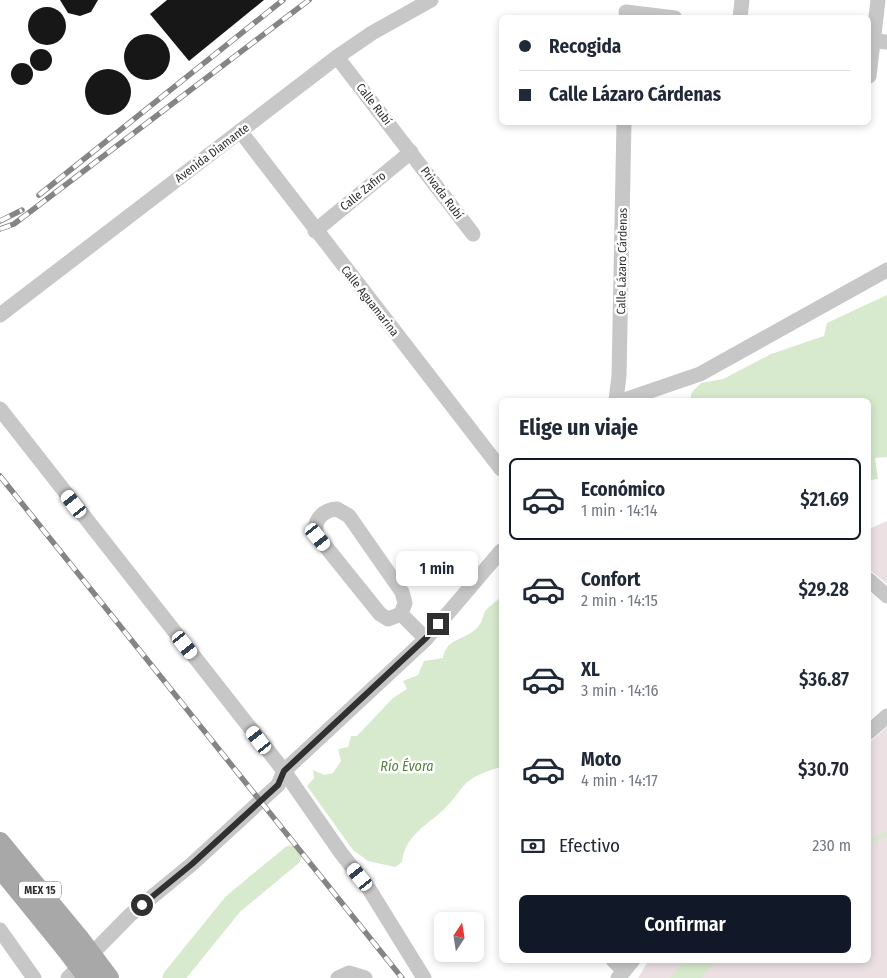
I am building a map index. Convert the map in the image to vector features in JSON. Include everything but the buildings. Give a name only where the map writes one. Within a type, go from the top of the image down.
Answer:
[{"type":"main road","name":"MEX 15","points":[[0,842],[72,943],[88,978]]},
{"type":"main road","name":"MEX 15","points":[[0,868],[72,943],[109,978]]},
{"type":"street","name":"Avenida Diamante","points":[[0,315],[337,57],[372,34],[431,0]]},
{"type":"street","points":[[740,15],[742,0]]},
{"type":"street","points":[[871,66],[876,40],[878,0]]},
{"type":"street","points":[[626,10],[657,15]]},
{"type":"street","name":"Calle Rubí","points":[[337,57],[411,152]]},
{"type":"street","name":"Calle Lázaro Cárdenas","points":[[616,398],[619,376],[624,125]]},
{"type":"street","name":"Calle Aguamarina","points":[[240,132],[499,466]]},
{"type":"street","name":"Calle Zafiro","points":[[315,231],[411,152]]},
{"type":"street","name":"Privada Rubí","points":[[411,152],[473,234]]},
{"type":"street","points":[[630,398],[700,374],[887,270]]},
{"type":"street","points":[[0,409],[284,771],[341,854],[369,888],[424,978]]},
{"type":"street","points":[[337,509],[349,516],[402,592],[405,603],[400,614],[388,619],[380,614],[318,537],[316,526],[324,512],[337,509]]},
{"type":"street","points":[[68,978],[130,915],[192,864],[278,785],[284,771],[426,638],[499,552]]},
{"type":"street","points":[[871,582],[887,596]]},
{"type":"street","points":[[400,614],[426,638]]},
{"type":"street","points":[[871,728],[887,716]]},
{"type":"street","points":[[0,930],[34,978]]},
{"type":"street","points":[[338,978],[349,973],[365,978]]},
{"type":"shaded area","points":[[887,521],[887,584],[871,571],[871,528]]},
{"type":"shaded area","points":[[887,727],[887,978],[638,978],[647,963],[871,963],[871,741]]},
{"type":"water","points":[[887,295],[887,457],[875,458],[878,479],[871,480],[871,398],[690,398],[692,392],[701,383],[723,379],[771,354],[824,336],[827,323]]},
{"type":"water","name":"Río Évora","points":[[499,598],[499,768],[483,773],[466,783],[442,811],[413,836],[404,852],[402,862],[395,867],[368,861],[353,850],[307,786],[314,778],[313,770],[324,775],[333,773],[341,761],[338,749],[348,747],[351,736],[357,736],[393,698],[407,689],[403,681],[418,675],[424,661],[443,658],[448,646],[475,629],[489,606]]},
{"type":"water","points":[[682,963],[713,963],[702,978],[670,978]]},
{"type":"waterway","points":[[871,840],[887,834]]},
{"type":"waterway","name":"Río Évora","points":[[173,978],[233,904],[291,856]]},
{"type":"railway","points":[[39,195],[283,0]]},
{"type":"railway","points":[[0,229],[14,224],[309,0]]},
{"type":"railway","points":[[0,221],[22,210]]},
{"type":"railway","points":[[0,476],[402,978]]},
{"type":"route","points":[[142,905],[192,864],[278,785],[284,771],[426,638],[438,624]]}]
